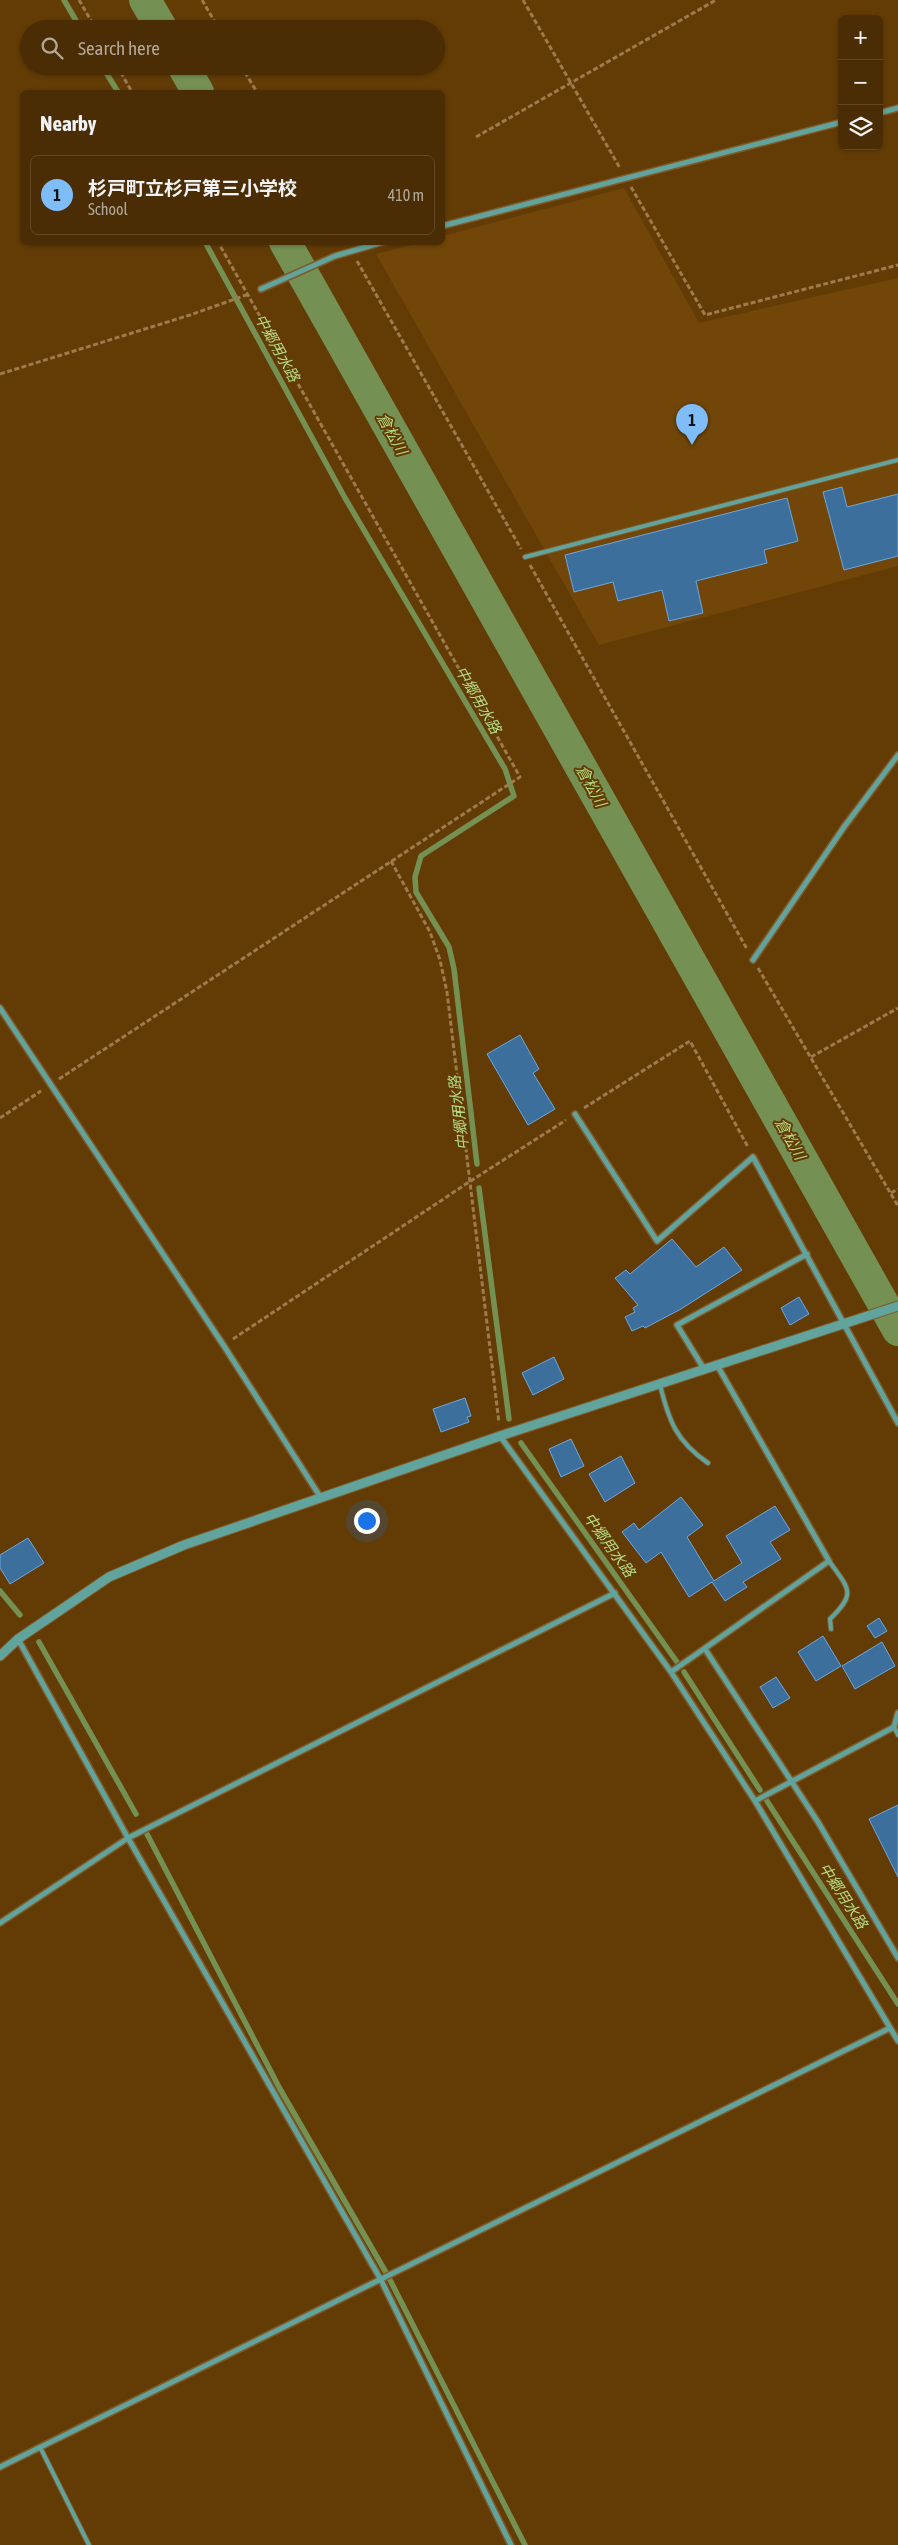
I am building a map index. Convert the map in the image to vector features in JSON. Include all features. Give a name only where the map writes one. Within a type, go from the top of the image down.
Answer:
[{"type":"street","points":[[883,112],[898,108]]},
{"type":"street","points":[[445,225],[838,123]]},
{"type":"street","points":[[261,289],[335,256],[373,245]]},
{"type":"street","points":[[753,960],[844,827],[898,754]]},
{"type":"street","points":[[0,1008],[224,1346],[321,1498]]},
{"type":"street","points":[[575,1114],[656,1241],[753,1157],[846,1323],[898,1423]]},
{"type":"street","points":[[704,1369],[677,1325],[807,1254]]},
{"type":"street","points":[[0,1656],[18,1639],[109,1577],[184,1545],[500,1436],[898,1306]]},
{"type":"street","points":[[671,1672],[830,1561],[718,1365]]},
{"type":"street","points":[[500,1436],[671,1672],[755,1801],[898,2041]]},
{"type":"street","points":[[0,1923],[128,1838],[614,1593]]},
{"type":"street","points":[[18,1639],[128,1838],[381,2280],[511,2545]]},
{"type":"street","points":[[705,1649],[818,1822],[898,1958]]},
{"type":"street","points":[[755,1801],[894,1727],[898,1713]]},
{"type":"street","points":[[0,2467],[890,2028]]},
{"type":"lane","points":[[525,557],[898,460]]},
{"type":"lane","points":[[660,1384],[667,1414],[678,1437],[692,1452],[708,1463]]},
{"type":"lane","points":[[830,1561],[844,1582],[847,1592],[843,1607],[830,1619],[831,1630]]},
{"type":"lane","points":[[894,1727],[898,1735]]},
{"type":"lane","points":[[40,2447],[89,2545]]},
{"type":"path","points":[[79,0],[91,20]]},
{"type":"path","points":[[202,0],[214,20]]},
{"type":"path","points":[[523,0],[705,315],[898,265]]},
{"type":"path","points":[[476,137],[716,0]]},
{"type":"path","points":[[122,75],[131,90]]},
{"type":"path","points":[[247,75],[256,90]]},
{"type":"path","points":[[0,1118],[520,777],[220,245]]},
{"type":"path","points":[[352,251],[753,960],[898,1206]]},
{"type":"path","points":[[0,374],[190,316],[261,289]]},
{"type":"path","points":[[391,861],[430,932],[440,960],[446,992],[500,1436]]},
{"type":"path","points":[[811,1057],[898,1008]]},
{"type":"path","points":[[224,1346],[469,1182],[690,1041],[753,1157]]},
{"type":"path","points":[[890,1193],[898,1189]]},
{"type":"shaded area","points":[[624,188],[699,323],[898,278],[898,566],[599,645],[376,254],[411,245],[445,245],[445,235]]},
{"type":"building","points":[[842,487],[847,507],[898,494],[898,556],[844,570],[823,492]]},
{"type":"building","points":[[787,498],[798,541],[764,550],[767,563],[696,581],[703,613],[669,621],[662,590],[618,601],[613,582],[574,592],[565,555]]},
{"type":"building","points":[[520,1035],[539,1069],[533,1073],[555,1109],[528,1125],[487,1054]]},
{"type":"building","points":[[672,1239],[696,1267],[724,1247],[742,1270],[681,1309],[645,1328],[643,1326],[632,1331],[625,1317],[635,1312],[633,1308],[638,1305],[615,1278],[626,1270],[630,1274]]},
{"type":"building","points":[[799,1297],[809,1314],[790,1325],[781,1308]]},
{"type":"building","points":[[554,1357],[564,1379],[533,1395],[522,1373]]},
{"type":"building","points":[[465,1398],[471,1416],[467,1417],[469,1422],[441,1432],[433,1409]]},
{"type":"building","points":[[571,1439],[584,1466],[561,1477],[549,1449]]},
{"type":"building","points":[[621,1456],[635,1483],[605,1502],[589,1474]]},
{"type":"building","points":[[681,1497],[703,1525],[687,1537],[714,1581],[742,1563],[726,1536],[775,1506],[790,1530],[770,1542],[781,1559],[743,1582],[747,1587],[725,1601],[712,1582],[689,1597],[661,1552],[646,1563],[622,1532],[634,1523],[639,1530]]},
{"type":"building","points":[[28,1538],[44,1563],[10,1584],[0,1568],[0,1555]]},
{"type":"building","points":[[879,1618],[887,1631],[875,1638],[867,1626]]},
{"type":"building","points":[[823,1636],[841,1666],[816,1681],[798,1652]]},
{"type":"building","points":[[882,1642],[895,1666],[855,1689],[842,1666]]},
{"type":"building","points":[[776,1677],[790,1698],[773,1708],[760,1687]]},
{"type":"building","points":[[898,1805],[898,1877],[869,1819]]},
{"type":"waterway","name":"中郷用水路","points":[[64,0],[76,20]]},
{"type":"waterway","name":"倉松川","points":[[145,0],[157,20]]},
{"type":"waterway","name":"中郷用水路","points":[[108,75],[117,90]]},
{"type":"waterway","name":"倉松川","points":[[188,75],[197,90]]},
{"type":"waterway","name":"中郷用水路","points":[[207,245],[345,498],[505,769],[514,796],[421,856],[415,877],[416,892],[449,947],[454,969],[477,1164]]},
{"type":"waterway","name":"倉松川","points":[[287,245],[898,1330]]},
{"type":"waterway","name":"中郷用水路","points":[[479,1188],[509,1419]]},
{"type":"waterway","name":"中郷用水路","points":[[521,1443],[677,1662]]},
{"type":"waterway","points":[[0,1591],[20,1615]]},
{"type":"waterway","points":[[39,1642],[136,1814]]},
{"type":"waterway","name":"中郷用水路","points":[[684,1672],[760,1790]]},
{"type":"waterway","name":"中郷用水路","points":[[767,1801],[898,2004]]},
{"type":"waterway","points":[[147,1834],[280,2089],[388,2276],[525,2545]]},
{"type":"place","name":"杉戸町立杉戸第三小学校","points":[[692,445]]}]
